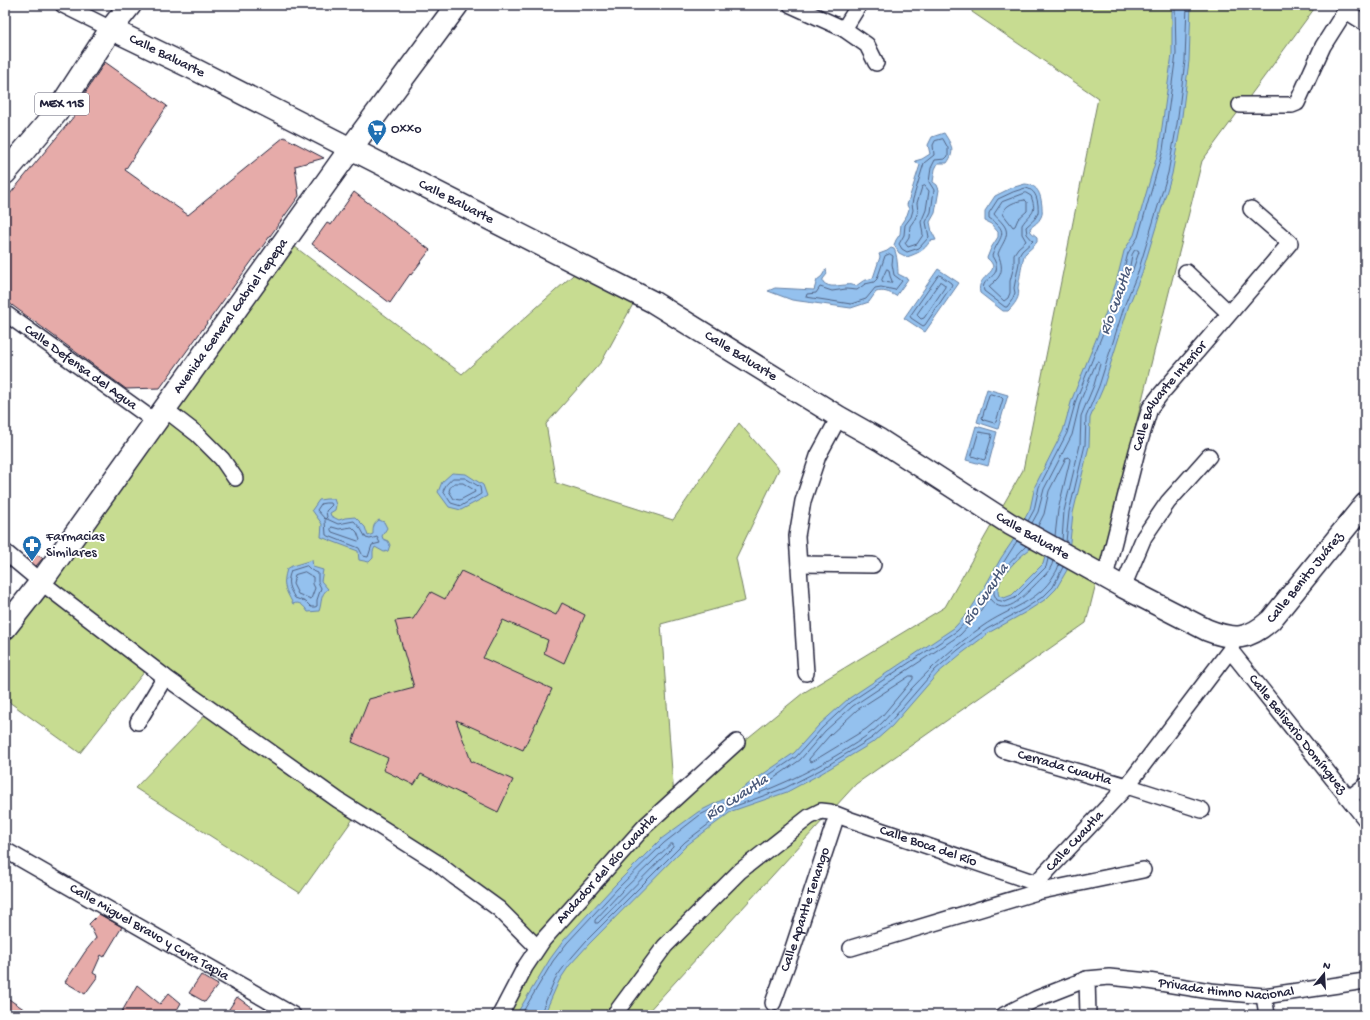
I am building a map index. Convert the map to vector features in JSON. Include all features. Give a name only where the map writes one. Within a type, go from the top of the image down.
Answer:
[{"type":"main road","name":"MEX 115","points":[[5,174],[57,112],[111,29],[130,5]]},
{"type":"main road","name":"Avenida General Gabriel Tepepa","points":[[5,628],[41,582],[351,148],[457,5]]},
{"type":"street","name":"Calle Baluarte","points":[[63,5],[351,148],[653,302],[839,417],[880,440],[1010,524],[1123,587],[1207,630],[1221,635],[1233,644]]},
{"type":"street","points":[[791,5],[844,29],[866,45],[876,64]]},
{"type":"street","points":[[844,29],[859,5]]},
{"type":"street","points":[[1240,105],[1292,105],[1297,103],[1323,46],[1347,8],[1365,23]]},
{"type":"street","name":"Calle Baluarte Interior","points":[[1105,577],[1137,451],[1150,408],[1160,394],[1290,243],[1251,209]]},
{"type":"street","points":[[1186,272],[1229,313]]},
{"type":"street","name":"Calle Defensa del Agua","points":[[5,312],[161,416],[197,434],[222,459],[234,478]]},
{"type":"street","points":[[806,673],[797,536],[803,501],[818,456],[839,417]]},
{"type":"street","points":[[1123,587],[1144,537],[1168,502],[1209,456]]},
{"type":"street","name":"Calle Benito Juárez","points":[[1233,644],[1260,630],[1271,620],[1365,504]]},
{"type":"street","points":[[5,552],[164,678],[338,800],[436,862],[499,909],[537,947]]},
{"type":"street","points":[[799,564],[873,565]]},
{"type":"street","name":"Calle Cuautla","points":[[852,948],[1036,887],[1127,786],[1233,644]]},
{"type":"street","name":"Calle Belisario Domínguez","points":[[1233,644],[1365,819]]},
{"type":"street","points":[[138,722],[164,678]]},
{"type":"street","name":"Andador del Río Cuautla","points":[[500,1015],[537,947],[646,825],[737,742]]},
{"type":"street","name":"Cerrada Cuautla","points":[[1003,750],[1127,786],[1202,810]]},
{"type":"street","points":[[1349,798],[1365,786]]},
{"type":"street","name":"Calle Boca del Río","points":[[614,1015],[665,946],[740,871],[809,817],[821,811],[830,812],[1036,887]]},
{"type":"street","name":"Calle Apantle Tenango","points":[[773,1003],[838,816]]},
{"type":"street","name":"Calle Miguel Bravo y Cura Tapia","points":[[5,850],[293,1015]]},
{"type":"street","points":[[1036,887],[1143,870]]},
{"type":"street","name":"Privada Himno Nacional","points":[[1004,1015],[1036,999],[1087,979],[1109,977],[1148,981],[1210,992],[1264,996],[1365,981]]},
{"type":"street","points":[[1087,979],[1088,1015]]},
{"type":"street","points":[[1264,996],[1267,1015]]},
{"type":"street","points":[[1035,1015],[1036,999]]},
{"type":"green space","points":[[973,5],[1317,5],[1202,161],[1086,623],[856,784],[645,1015],[501,1015],[542,940],[358,812],[300,893],[135,788],[210,710],[149,666],[80,753],[5,699],[5,625],[286,240],[462,374],[582,267],[638,295],[602,361],[546,424],[556,483],[673,520],[739,423],[779,469],[736,558],[745,601],[661,624],[674,798],[803,693],[945,607],[1023,470],[1098,98],[972,12]]},
{"type":"water","name":"Río Cuautla","points":[[1172,5],[1191,5],[1189,61],[1181,124],[1172,174],[1142,273],[1129,305],[1103,388],[1090,418],[1089,446],[1073,513],[1067,570],[1056,589],[1046,599],[990,632],[938,673],[892,726],[875,741],[787,792],[732,811],[687,845],[569,966],[559,981],[544,1015],[516,1015],[550,959],[564,940],[615,885],[661,839],[698,812],[734,794],[794,753],[819,725],[848,699],[954,628],[968,613],[1012,542],[1030,509],[1035,486],[1063,431],[1072,399],[1099,332],[1116,283],[1124,251],[1134,235],[1159,149],[1172,54]],"holes":[[[1037,545],[1046,553],[1043,564],[1012,595],[1004,598],[999,596],[998,589],[1000,582],[1010,567],[1017,560]]]},
{"type":"water","points":[[944,133],[952,148],[952,151],[950,159],[947,163],[938,163],[935,169],[933,182],[937,185],[939,190],[935,213],[930,222],[932,232],[936,240],[930,241],[920,251],[907,257],[899,253],[894,245],[900,234],[901,224],[909,209],[907,205],[920,165],[915,161],[930,154],[928,145],[932,137]]},
{"type":"water","points":[[1025,184],[1033,186],[1040,195],[1042,214],[1039,220],[1030,228],[1031,232],[1037,237],[1037,242],[1024,256],[1018,288],[1018,298],[1008,311],[1003,311],[980,293],[982,282],[993,267],[992,263],[987,258],[998,237],[998,232],[991,224],[985,221],[985,211],[995,196],[1011,188]]},
{"type":"water","points":[[891,248],[894,249],[896,254],[898,274],[908,279],[896,296],[891,293],[881,291],[876,292],[869,302],[851,308],[792,300],[768,291],[775,288],[814,290],[817,280],[822,276],[826,269],[827,274],[823,279],[823,282],[826,284],[831,286],[856,286],[863,281],[873,278],[880,257],[879,254]]},
{"type":"water","points":[[938,269],[959,283],[925,332],[904,318]]},
{"type":"water","points":[[987,389],[1008,395],[998,429],[977,422]]},
{"type":"water","points":[[976,426],[997,432],[988,466],[966,460]]},
{"type":"water","points":[[452,473],[466,474],[483,485],[487,496],[461,510],[449,507],[438,492],[442,482]]},
{"type":"water","points":[[334,499],[336,505],[335,510],[330,513],[331,516],[339,520],[355,517],[365,527],[368,536],[373,534],[374,526],[379,520],[384,522],[387,528],[382,536],[383,539],[388,541],[390,545],[388,551],[384,552],[375,547],[373,551],[373,558],[369,562],[359,560],[358,551],[321,537],[322,524],[312,510],[319,500]]},
{"type":"water","points":[[312,560],[313,567],[323,570],[321,581],[328,589],[322,596],[319,611],[308,612],[300,604],[293,604],[285,587],[285,579],[287,569]]},
{"type":"building","points":[[105,62],[167,106],[125,170],[188,215],[284,137],[324,158],[295,166],[299,196],[160,388],[126,389],[5,300],[5,200],[75,115],[72,113]]},
{"type":"building","points":[[354,192],[430,250],[411,275],[410,274],[390,303],[312,244],[327,223],[331,225]]},
{"type":"building","points":[[33,553],[43,558],[36,566],[27,559]]},
{"type":"building","points":[[461,571],[556,615],[562,603],[585,615],[564,663],[544,653],[548,640],[503,620],[483,658],[552,689],[523,750],[456,720],[471,761],[513,780],[498,812],[421,774],[414,785],[383,770],[388,758],[352,742],[369,699],[414,687],[395,621],[413,619],[431,592],[445,599]]},
{"type":"building","points":[[99,914],[122,927],[104,957],[101,955],[93,973],[98,976],[85,994],[65,982],[96,938],[89,924]]},
{"type":"building","points":[[201,975],[218,985],[205,1002],[189,993]]},
{"type":"building","points":[[137,985],[160,1004],[169,993],[181,1003],[174,1015],[120,1015]]},
{"type":"building","points":[[5,996],[13,1002],[33,1015],[5,1015]]},
{"type":"building","points":[[237,997],[262,1015],[225,1015]]},
{"type":"place","name":"Oxxo","points":[[377,146]]},
{"type":"place","name":"Farmacias Similares","points":[[32,562]]}]
